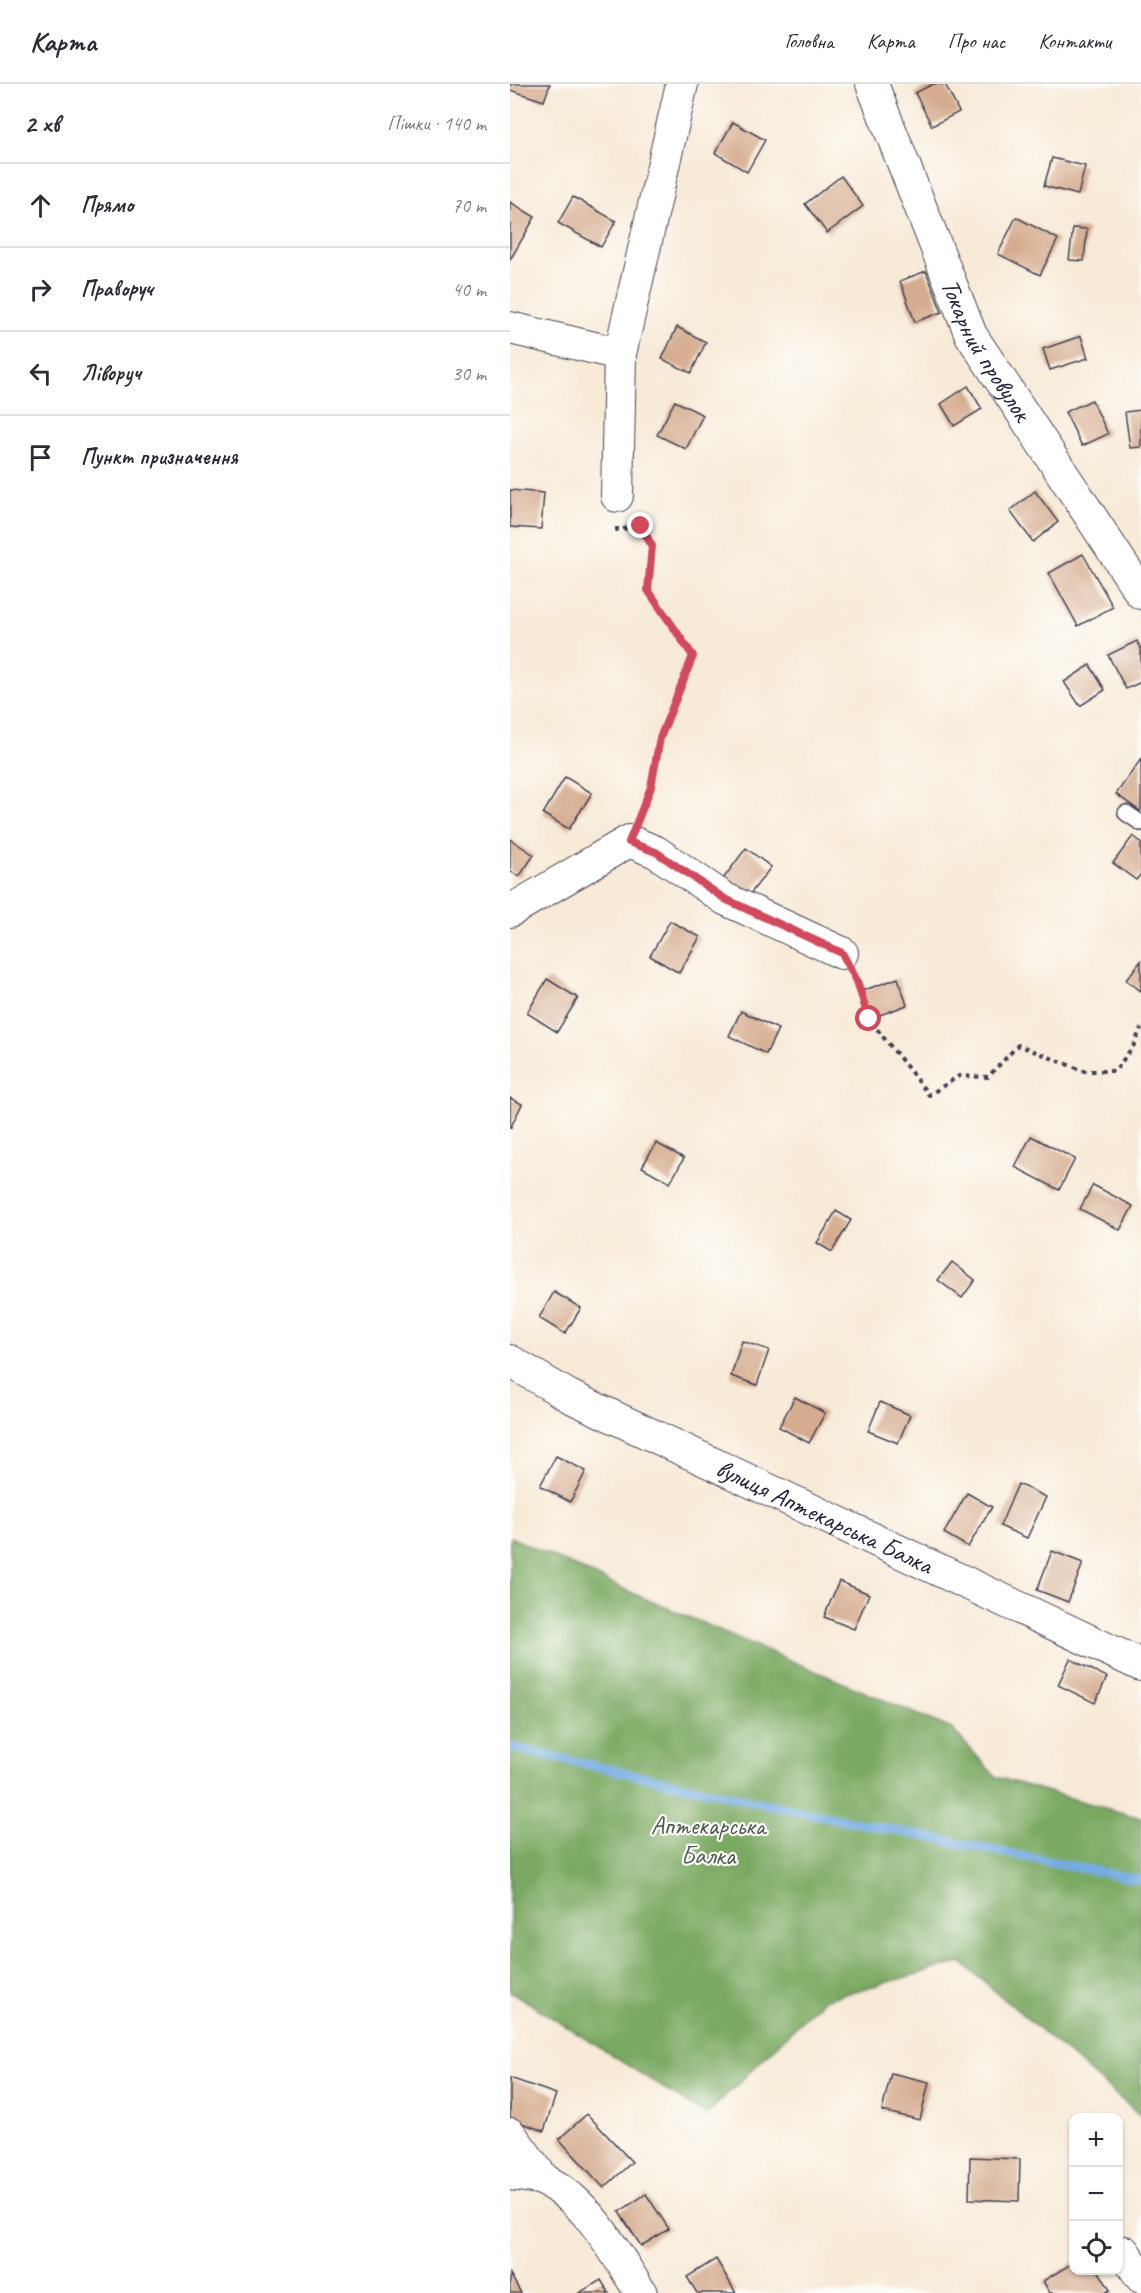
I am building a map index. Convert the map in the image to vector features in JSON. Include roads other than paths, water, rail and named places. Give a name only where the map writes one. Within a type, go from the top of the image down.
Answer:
[{"type":"street","points":[[617,496],[620,354],[682,84]]},
{"type":"street","name":"Токарний провулок","points":[[872,84],[971,335],[1141,593]]},
{"type":"street","points":[[510,328],[620,354]]},
{"type":"street","points":[[510,911],[629,842],[656,852],[725,899],[842,953]]},
{"type":"street","name":"вулиця Аптекарська Балка","points":[[510,1361],[569,1396],[1141,1665]]},
{"type":"street","points":[[510,2134],[544,2180],[571,2197],[600,2230],[641,2293]]},
{"type":"street","points":[[510,2174],[544,2180]]},
{"type":"lane","points":[[1126,813],[1141,824]]},
{"type":"waterway","points":[[510,1747],[789,1809],[1141,1880]]},
{"type":"park label","name":"Аптекарська Балка","points":[[708,1840]]}]
